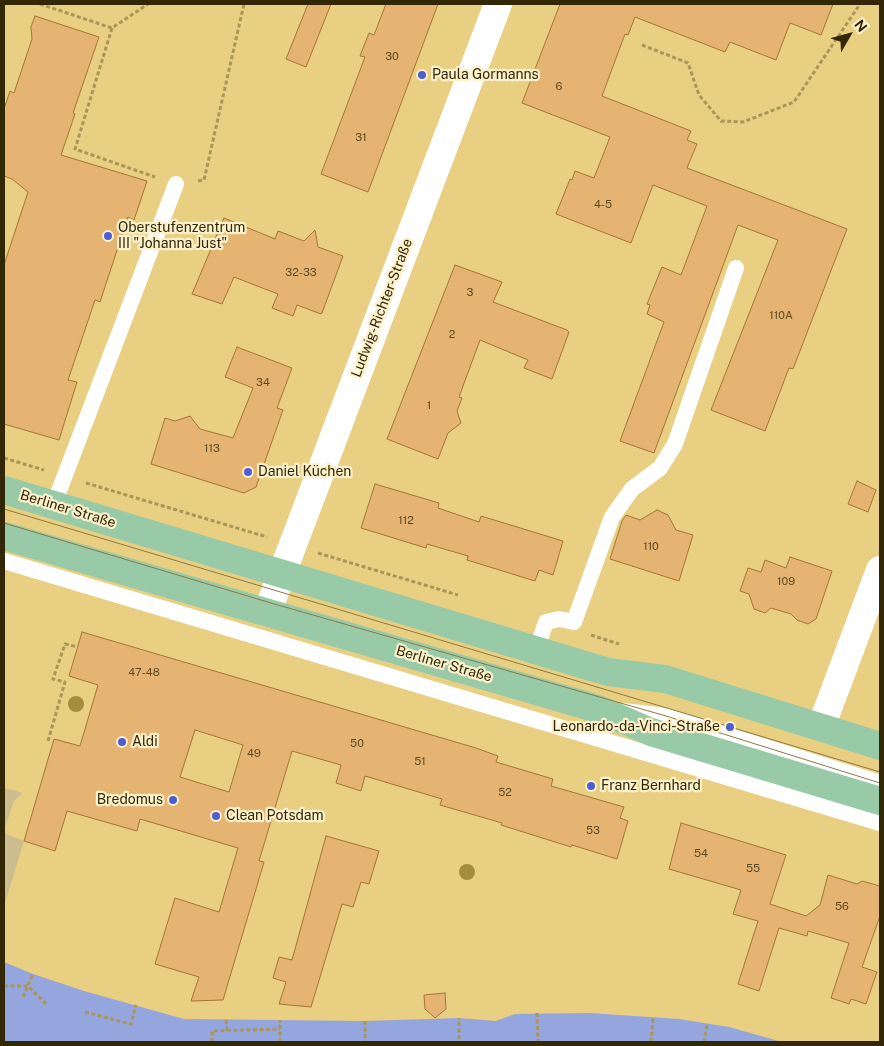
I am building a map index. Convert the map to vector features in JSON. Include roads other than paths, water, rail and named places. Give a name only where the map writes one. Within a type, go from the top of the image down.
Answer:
[{"type":"main road","name":"Berliner Straße","points":[[4,490],[536,651],[608,672],[665,679],[880,746]]},
{"type":"main road","name":"Berliner Straße","points":[[4,536],[102,578],[267,613],[598,709],[651,732],[880,801]]},
{"type":"street","name":"Ludwig-Richter-Straße","points":[[267,613],[498,4]]},
{"type":"street","points":[[821,727],[880,570]]},
{"type":"lane","points":[[54,504],[176,184]]},
{"type":"lane","points":[[536,651],[546,622],[559,619],[574,622],[612,517],[632,490],[660,468],[675,444],[736,268]]},
{"type":"lane","points":[[4,561],[102,578],[880,823]]},
{"type":"lane","points":[[598,709],[666,716],[880,783]]},
{"type":"water","points":[[4,962],[84,991],[184,1019],[365,1021],[459,1018],[496,1021],[515,1014],[590,1013],[679,1019],[729,1027],[782,1042],[4,1042]]},
{"type":"tram line","points":[[4,509],[880,772]]},
{"type":"tram line","points":[[4,523],[271,603],[666,716],[880,783]]},
{"type":"place","name":"Paula Gormanns","points":[[422,75]]},
{"type":"place","name":"Oberstufenzentrum III \"Johanna Just\"","points":[[108,236]]},
{"type":"place","name":"Daniel Küchen","points":[[248,472]]},
{"type":"place","name":"Leonardo-da-Vinci-Straße","points":[[730,727]]},
{"type":"place","name":"Aldi","points":[[122,742]]},
{"type":"place","name":"Franz Bernhard","points":[[591,786]]},
{"type":"place","name":"Bredomus","points":[[173,800]]},
{"type":"place","name":"Clean Potsdam","points":[[216,816]]}]
